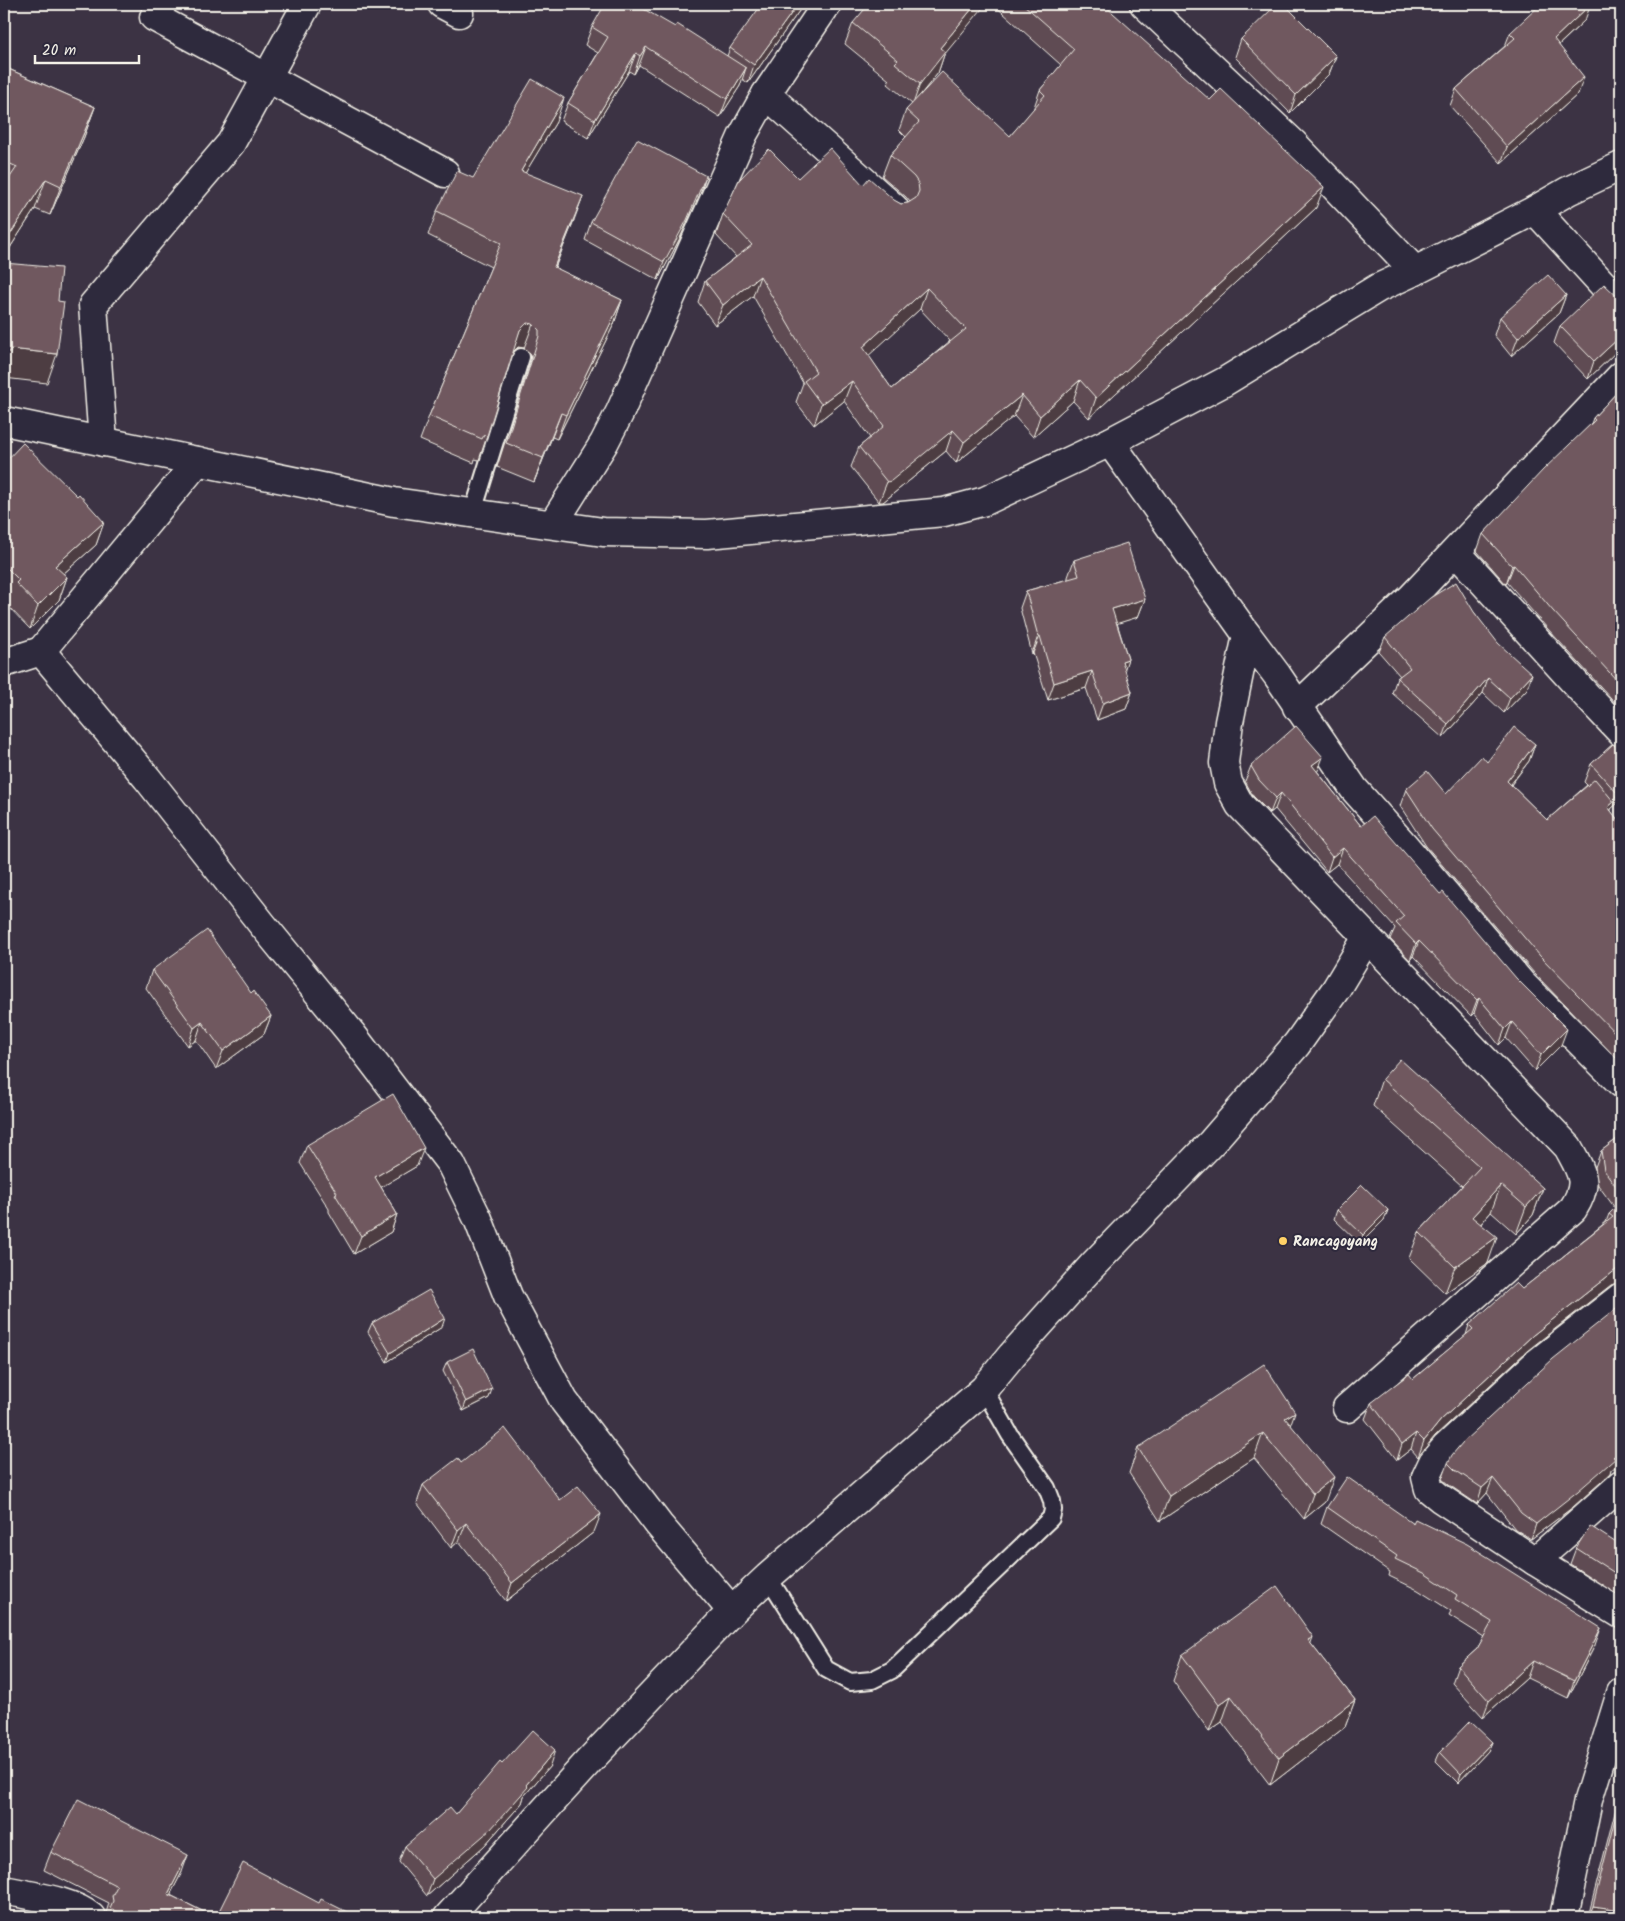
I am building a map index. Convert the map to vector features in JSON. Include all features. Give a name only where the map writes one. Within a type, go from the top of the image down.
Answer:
[{"type":"street","points":[[162,4],[154,17],[445,173]]},
{"type":"street","points":[[103,442],[93,305],[231,143],[307,4]]},
{"type":"street","points":[[553,524],[604,443],[620,412],[743,135],[766,94],[827,4]]},
{"type":"street","points":[[1144,4],[1293,143],[1415,272]]},
{"type":"street","points":[[766,94],[896,209]]},
{"type":"street","points":[[4,421],[394,502],[472,515],[603,532],[706,534],[944,512],[985,501],[1110,442],[1224,382],[1378,288],[1415,272],[1568,191],[1621,166]]},
{"type":"street","points":[[1534,210],[1621,304]]},
{"type":"street","points":[[1297,707],[1412,597],[1621,376]]},
{"type":"street","points":[[1110,442],[1277,675],[1354,790],[1404,845],[1522,984],[1621,1083]]},
{"type":"street","points":[[4,663],[41,652],[198,461]]},
{"type":"street","points":[[1456,552],[1621,732]]},
{"type":"street","points":[[1247,635],[1229,722],[1224,763],[1228,783],[1240,805],[1568,1148],[1580,1170],[1583,1185],[1582,1195],[1573,1209],[1347,1408]]},
{"type":"street","points":[[41,652],[147,778],[351,1033],[452,1164],[478,1220],[508,1296],[564,1401],[660,1525],[732,1611]]},
{"type":"street","points":[[448,1917],[589,1760],[732,1611],[768,1577],[984,1389],[1092,1266],[1212,1142],[1297,1044],[1336,989],[1366,938]]},
{"type":"street","points":[[1621,1297],[1538,1363],[1453,1440],[1433,1462],[1426,1477],[1429,1489],[1440,1498],[1535,1561],[1621,1614]]},
{"type":"street","points":[[1535,1561],[1621,1485]]},
{"type":"street","points":[[1564,1917],[1588,1800],[1621,1693]]},
{"type":"street","points":[[4,1890],[59,1902],[91,1917]]},
{"type":"lane","points":[[472,515],[521,357]]},
{"type":"lane","points":[[768,1577],[826,1669],[850,1682],[872,1680],[892,1670],[1051,1518],[1053,1510],[1052,1501],[1047,1488],[1010,1435],[984,1389]]},
{"type":"building","points":[[605,4],[635,4],[675,27],[677,24],[746,68],[727,99],[646,47],[640,56],[636,53],[595,120],[568,103],[608,37],[592,27]]},
{"type":"building","points":[[762,4],[798,4],[754,65],[730,48]]},
{"type":"building","points":[[869,4],[976,4],[940,48],[945,52],[920,84],[895,63],[898,60],[853,23]]},
{"type":"building","points":[[1023,4],[1103,4],[1210,100],[1221,89],[1324,187],[1096,398],[1080,380],[1040,416],[1022,395],[964,442],[953,430],[891,481],[887,482],[859,447],[884,426],[852,381],[821,404],[804,381],[816,372],[760,276],[723,305],[705,281],[752,245],[723,214],[739,180],[769,149],[798,178],[830,148],[863,185],[869,178],[894,200],[901,204],[908,203],[916,198],[919,191],[918,183],[890,155],[919,122],[906,110],[942,72],[1010,136],[1045,95],[1040,90],[1074,49]],"holes":[[[927,288],[966,329],[892,389],[863,347]]]},
{"type":"building","points":[[1277,4],[1284,4],[1336,56],[1296,95],[1241,39]]},
{"type":"building","points":[[1541,4],[1591,4],[1554,39],[1584,77],[1507,147],[1456,89],[1515,38],[1510,33]]},
{"type":"building","points":[[4,67],[95,107],[61,186],[46,179],[4,244],[4,186],[17,167],[4,161]]},
{"type":"building","points":[[532,79],[564,98],[521,171],[583,196],[554,267],[622,300],[566,415],[561,413],[543,458],[506,443],[539,336],[539,330],[533,324],[527,323],[520,330],[487,436],[484,435],[482,439],[429,416],[501,243],[437,211],[457,171],[473,178]]},
{"type":"building","points":[[637,139],[706,176],[687,220],[664,262],[591,222]]},
{"type":"building","points":[[4,263],[61,268],[58,301],[64,302],[57,354],[10,349],[10,352],[4,352]]},
{"type":"building","points":[[1548,275],[1566,295],[1518,338],[1500,317]]},
{"type":"building","points":[[1604,284],[1621,300],[1621,336],[1594,361],[1560,326]]},
{"type":"building","points":[[1621,388],[1621,685],[1553,611],[1514,565],[1512,566],[1483,534],[1543,470],[1595,420],[1593,418]]},
{"type":"building","points":[[23,443],[77,496],[79,494],[104,522],[55,566],[67,577],[38,606],[16,583],[19,580],[4,565],[4,463]]},
{"type":"building","points":[[1127,543],[1145,599],[1112,609],[1128,659],[1122,661],[1132,692],[1103,703],[1092,671],[1054,683],[1040,636],[1038,636],[1026,591],[1079,576],[1074,560]]},
{"type":"building","points":[[1456,582],[1474,612],[1498,643],[1532,674],[1510,698],[1488,678],[1448,724],[1397,678],[1410,668],[1385,637],[1430,598]]},
{"type":"building","points":[[1296,726],[1323,757],[1312,765],[1361,826],[1373,816],[1440,894],[1443,892],[1516,978],[1567,1029],[1541,1055],[1512,1022],[1505,1029],[1479,998],[1477,1000],[1419,941],[1416,944],[1396,923],[1404,916],[1343,848],[1332,857],[1281,793],[1276,798],[1259,780],[1251,766]]},
{"type":"building","points":[[1514,727],[1535,744],[1507,781],[1547,820],[1595,779],[1614,802],[1608,807],[1621,824],[1621,1039],[1540,956],[1432,829],[1406,789],[1427,771],[1446,794],[1482,756],[1487,762]]},
{"type":"building","points":[[1613,744],[1621,752],[1621,788],[1617,793],[1591,764]]},
{"type":"building","points":[[207,930],[251,993],[253,991],[271,1016],[223,1051],[202,1022],[194,1028],[152,970]]},
{"type":"building","points":[[1400,1059],[1543,1188],[1526,1207],[1501,1185],[1472,1217],[1497,1237],[1455,1267],[1419,1232],[1480,1167],[1382,1079]]},
{"type":"building","points":[[393,1094],[424,1148],[375,1177],[397,1214],[361,1236],[307,1145]]},
{"type":"building","points":[[1621,1136],[1621,1193],[1604,1170],[1601,1151]]},
{"type":"building","points":[[1362,1185],[1388,1210],[1363,1235],[1337,1210]]},
{"type":"building","points":[[1621,1202],[1621,1267],[1533,1335],[1441,1420],[1424,1441],[1416,1433],[1402,1444],[1371,1403],[1409,1374],[1413,1379],[1473,1329],[1469,1325],[1516,1283],[1522,1289],[1613,1217],[1609,1214]]},
{"type":"building","points":[[429,1290],[445,1318],[390,1353],[372,1323]]},
{"type":"building","points":[[1621,1305],[1621,1451],[1613,1457],[1616,1458],[1578,1491],[1536,1524],[1521,1513],[1493,1478],[1482,1488],[1448,1463],[1463,1442],[1553,1359]]},
{"type":"building","points":[[473,1349],[492,1389],[466,1402],[447,1362]]},
{"type":"building","points":[[1264,1364],[1295,1412],[1285,1418],[1334,1477],[1313,1494],[1263,1433],[1169,1496],[1138,1448]]},
{"type":"building","points":[[505,1428],[560,1500],[578,1486],[601,1514],[512,1583],[466,1523],[458,1530],[423,1485],[458,1458],[461,1463]]},
{"type":"building","points":[[1347,1477],[1413,1523],[1415,1519],[1467,1544],[1601,1628],[1574,1681],[1533,1661],[1489,1701],[1458,1666],[1477,1649],[1492,1622],[1455,1599],[1457,1595],[1424,1573],[1395,1559],[1397,1556],[1327,1507]]},
{"type":"building","points":[[1590,1526],[1621,1546],[1621,1577],[1576,1548]]},
{"type":"building","points":[[1277,1586],[1313,1637],[1308,1640],[1355,1700],[1279,1758],[1231,1696],[1219,1705],[1182,1655]]},
{"type":"building","points":[[1470,1721],[1492,1742],[1461,1774],[1440,1752]]},
{"type":"building","points":[[533,1730],[555,1750],[526,1785],[528,1787],[490,1830],[433,1879],[405,1846],[450,1807],[456,1814],[500,1762],[502,1764]]},
{"type":"building","points":[[1621,1795],[1621,1910],[1593,1906]]},
{"type":"building","points":[[78,1799],[188,1855],[168,1894],[214,1917],[128,1917],[110,1908],[113,1901],[112,1896],[117,1886],[51,1852]]},
{"type":"building","points":[[243,1863],[319,1903],[321,1899],[357,1917],[216,1917]]},
{"type":"place","name":"Rancagoyang","points":[[1283,1241]]}]
